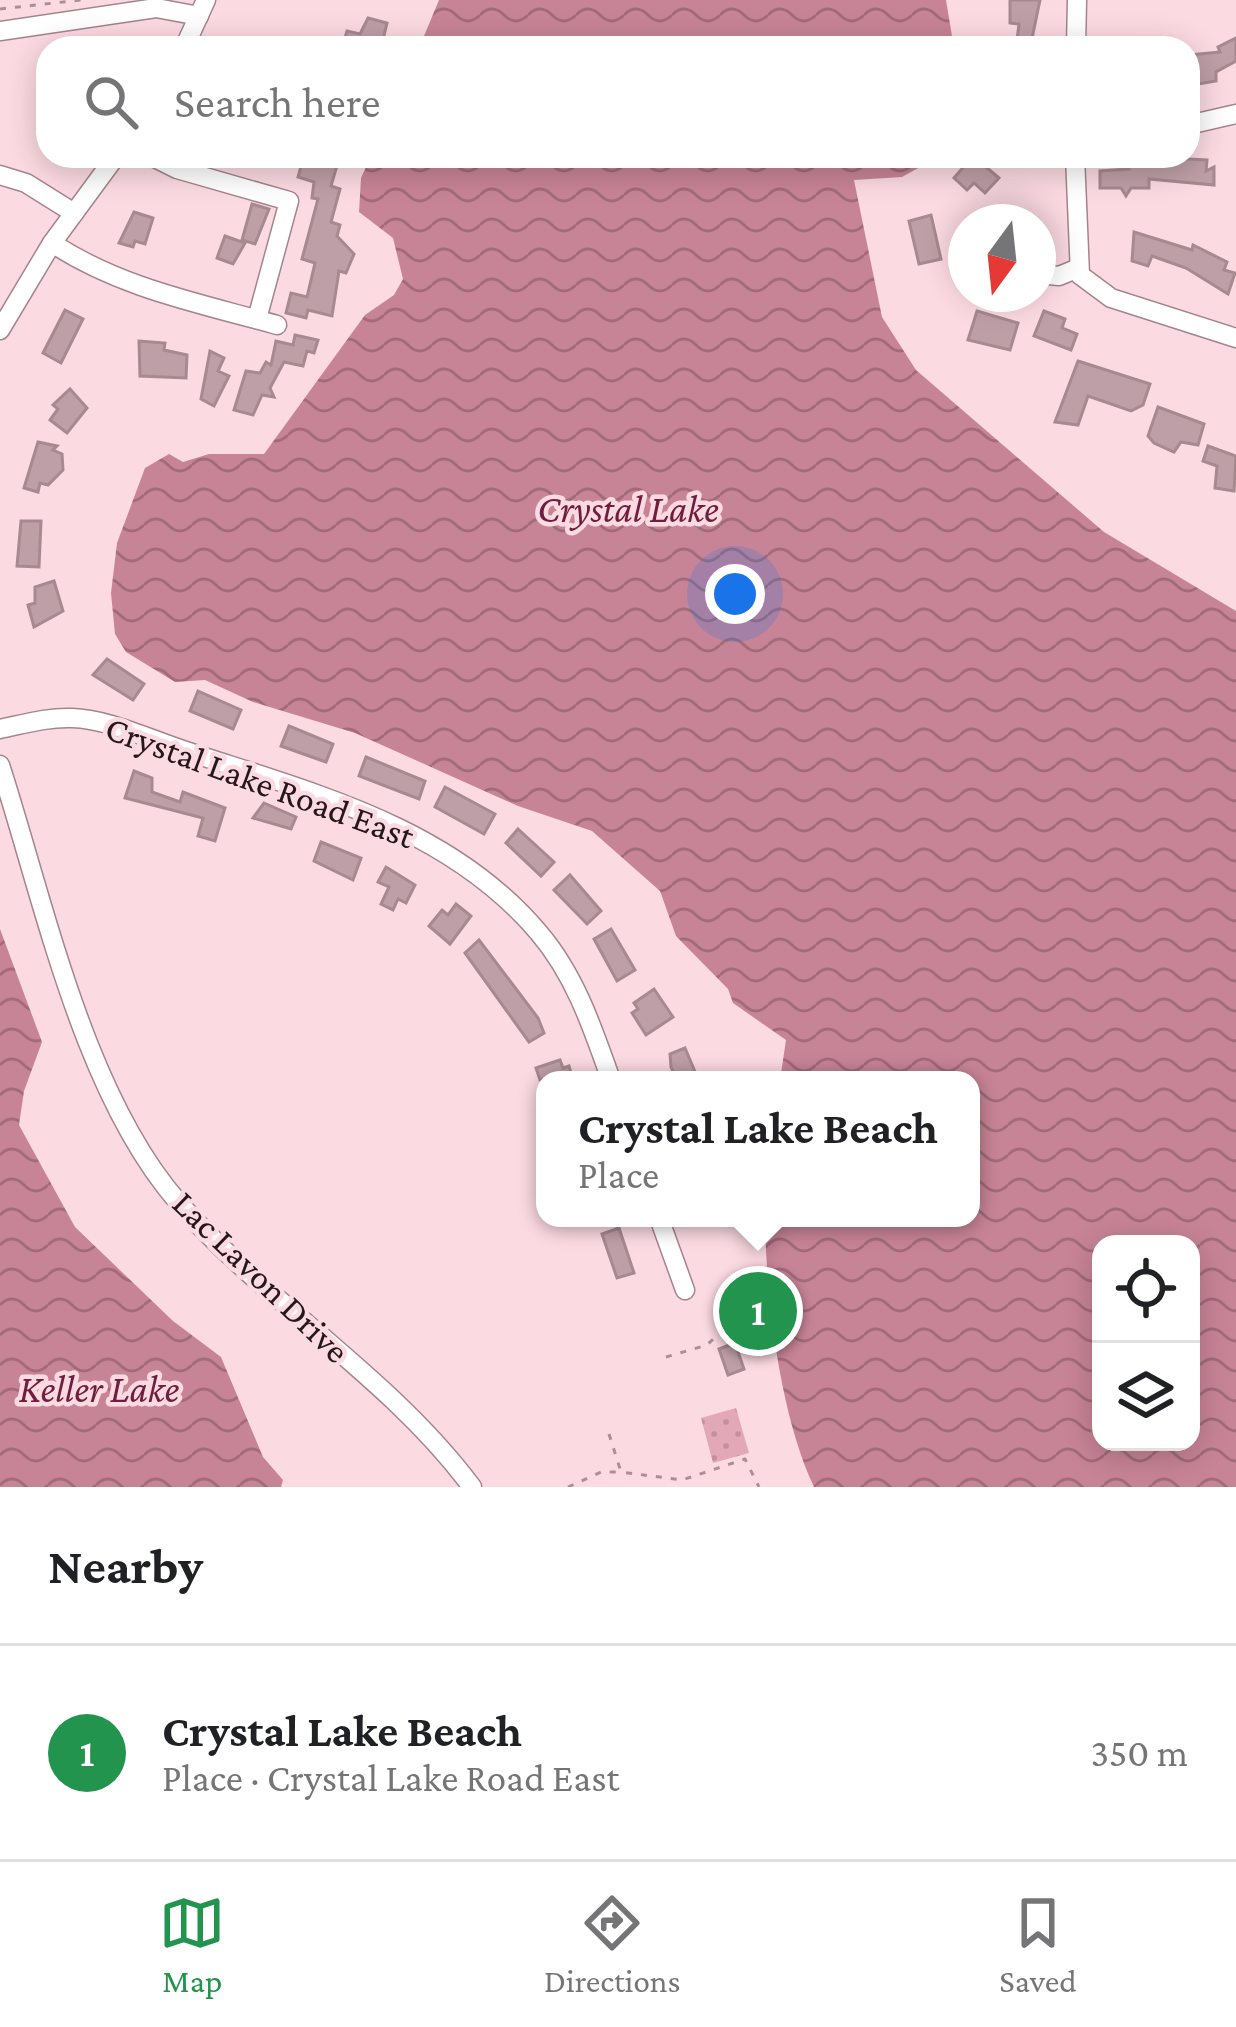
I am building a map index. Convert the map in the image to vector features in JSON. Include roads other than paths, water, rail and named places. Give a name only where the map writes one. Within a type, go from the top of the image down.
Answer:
[{"type":"street","points":[[1076,36],[1077,0]]},
{"type":"street","points":[[0,32],[156,8],[202,8],[189,36]]},
{"type":"street","points":[[1200,122],[1236,114]]},
{"type":"street","points":[[0,330],[52,243],[107,168]]},
{"type":"street","points":[[174,168],[289,201],[256,319]]},
{"type":"street","points":[[1076,168],[1076,268],[1111,298],[1236,338]]},
{"type":"street","points":[[0,175],[26,183],[74,213]]},
{"type":"street","points":[[52,243],[108,275],[277,325]]},
{"type":"street","points":[[1056,276],[1076,268]]},
{"type":"street","name":"Crystal Lake Road East","points":[[0,730],[49,719],[92,722],[293,787],[438,846],[481,876],[540,934],[585,1006],[608,1071]]},
{"type":"street","name":"Lac Lavon Drive","points":[[0,765],[92,1048],[143,1153],[216,1244],[426,1429],[472,1487]]},
{"type":"street","points":[[662,1227],[685,1290]]},
{"type":"water","points":[[439,0],[946,0],[952,36],[424,36]]},
{"type":"water","name":"Crystal Lake","points":[[366,168],[918,168],[902,177],[854,180],[882,317],[916,370],[1104,532],[1236,611],[1236,1487],[814,1487],[792,1426],[777,1356],[765,1227],[980,1227],[980,1071],[781,1071],[786,1040],[733,1003],[728,989],[676,936],[660,891],[592,831],[518,806],[355,733],[253,702],[205,680],[175,682],[126,652],[115,634],[111,593],[117,543],[145,468],[169,454],[183,462],[209,454],[264,454],[365,315],[394,295],[403,279],[393,238],[359,212]]},
{"type":"water","name":"Keller Lake","points":[[0,929],[42,1042],[24,1091],[19,1125],[75,1227],[173,1321],[221,1357],[263,1457],[283,1480],[281,1487],[0,1487]]},
{"type":"place","name":"Crystal Lake Beach","points":[[758,1311]]}]
